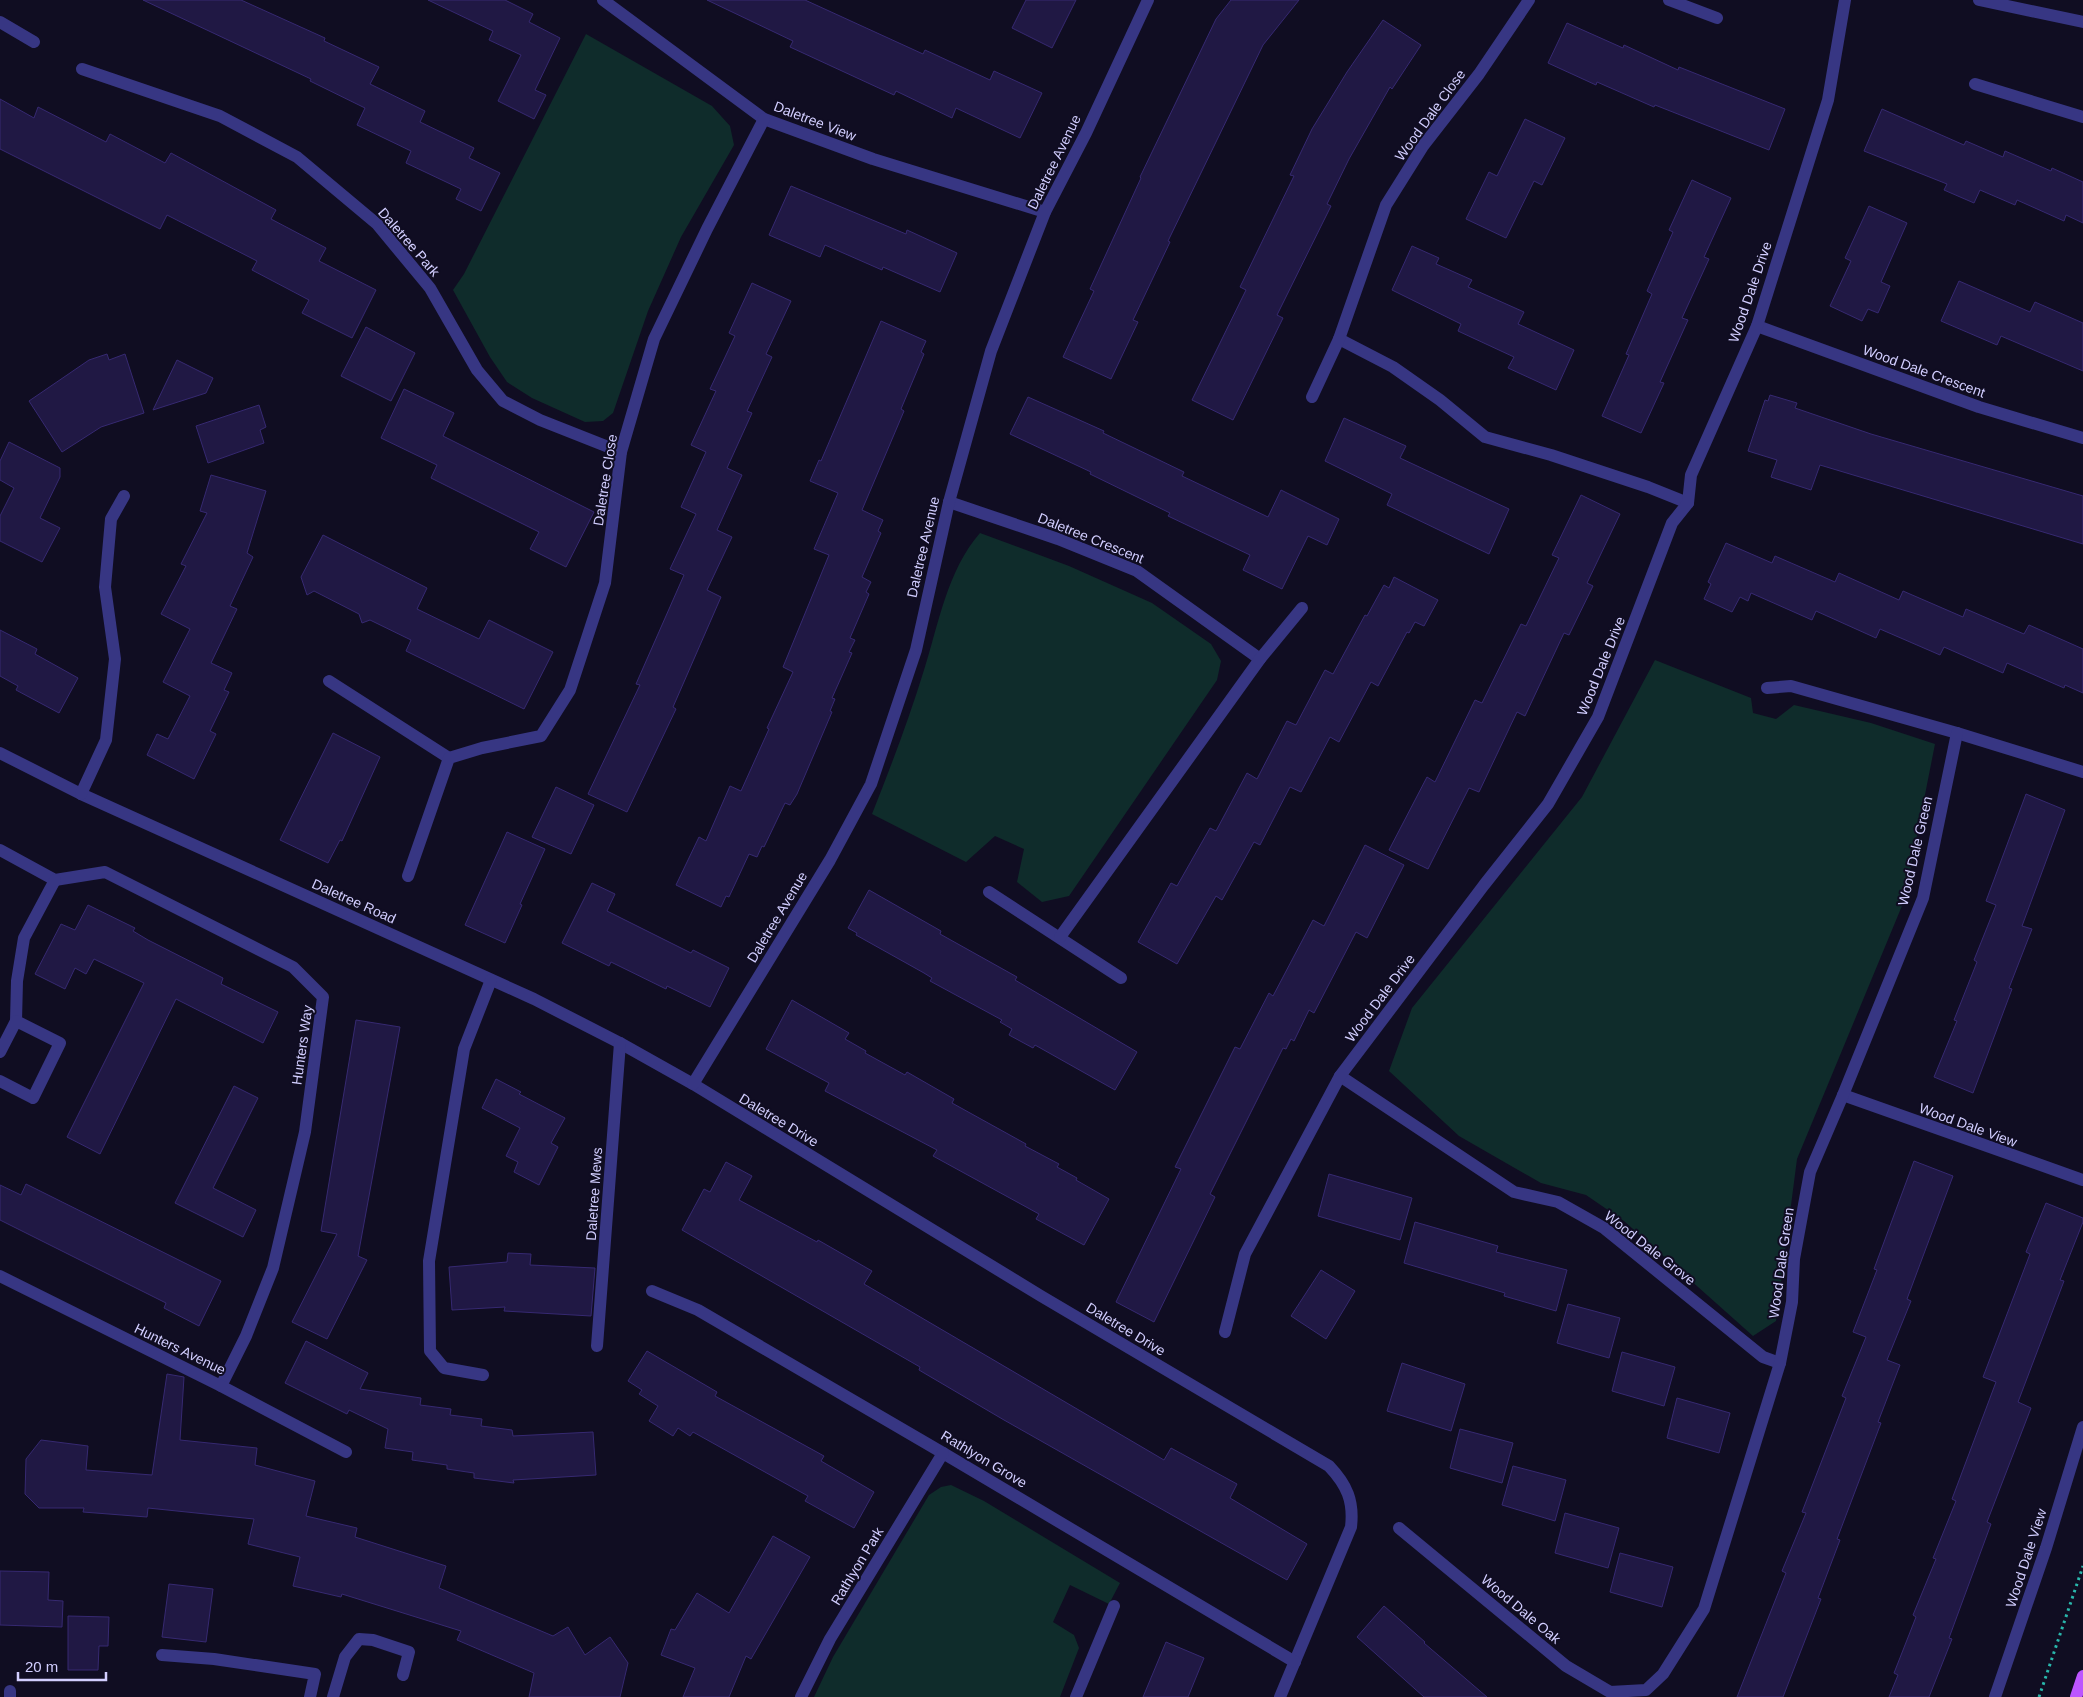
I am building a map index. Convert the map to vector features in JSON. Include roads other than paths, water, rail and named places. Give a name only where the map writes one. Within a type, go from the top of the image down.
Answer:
[{"type":"main road","points":[[2076,1697],[2083,1676]]},
{"type":"street","name":"Daletree View","points":[[603,0],[764,118],[873,159],[1045,212]]},
{"type":"street","name":"Daletree Avenue","points":[[693,1084],[830,860],[871,784],[916,650],[949,502],[991,350],[1045,212],[1086,133],[1148,0]]},
{"type":"street","name":"Wood Dale Close","points":[[1312,397],[1339,339],[1386,205],[1422,146],[1479,74],[1529,0]]},
{"type":"street","points":[[1669,0],[1717,18]]},
{"type":"street","name":"Wood Dale Drive","points":[[1225,1332],[1245,1254],[1340,1076],[1484,885],[1548,804],[1598,717],[1672,523],[1688,502],[1691,475],[1757,326],[1828,100],[1846,0]]},
{"type":"street","points":[[1979,0],[2083,22]]},
{"type":"street","points":[[0,22],[34,42]]},
{"type":"street","name":"Daletree Park","points":[[82,69],[220,116],[297,157],[377,224],[430,288],[477,370],[503,400],[540,420],[621,452]]},
{"type":"street","points":[[1975,84],[2083,117]]},
{"type":"street","name":"Daletree Close","points":[[449,758],[482,748],[541,736],[570,690],[605,583],[621,452],[654,339],[707,229],[764,118]]},
{"type":"street","name":"Wood Dale Crescent","points":[[1757,326],[1979,407],[2083,438]]},
{"type":"street","points":[[1339,339],[1393,367],[1440,400],[1485,438],[1551,455],[1688,502]]},
{"type":"street","points":[[81,794],[106,740],[115,658],[105,586],[111,519],[124,496]]},
{"type":"street","name":"Daletree Crescent","points":[[949,502],[1058,539],[1137,571],[1260,659]]},
{"type":"street","points":[[1060,936],[1260,659],[1302,608]]},
{"type":"street","points":[[329,681],[449,758],[408,876]]},
{"type":"street","points":[[1767,688],[1791,686],[1957,733],[2083,772]]},
{"type":"street","name":"Wood Dale Green","points":[[1634,1692],[1646,1690],[1663,1674],[1704,1609],[1780,1363],[1792,1302],[1794,1259],[1810,1172],[1923,898],[1957,733]]},
{"type":"street","name":"Daletree Road","points":[[0,753],[81,794],[491,980],[620,1043],[693,1084]]},
{"type":"street","points":[[0,850],[55,880],[24,938],[17,981],[16,1021],[0,1052]]},
{"type":"street","name":"Hunters Way","points":[[55,880],[105,872],[293,967],[323,997],[305,1132],[272,1268],[246,1336],[221,1386]]},
{"type":"street","points":[[989,892],[1060,936],[1121,978]]},
{"type":"street","points":[[483,1375],[444,1368],[430,1351],[429,1261],[464,1049],[491,980]]},
{"type":"street","points":[[0,1081],[33,1098],[60,1043],[16,1021]]},
{"type":"street","name":"Daletree Mews","points":[[597,1346],[620,1043]]},
{"type":"street","name":"Wood Dale Grove","points":[[1340,1076],[1514,1192],[1558,1202],[1604,1228],[1762,1358],[1780,1363]]},
{"type":"street","name":"Daletree Drive","points":[[693,1084],[1041,1296],[1329,1466],[1340,1477],[1351,1498],[1353,1512],[1350,1527],[1280,1697]]},
{"type":"street","name":"Wood Dale View","points":[[1843,1095],[2083,1180]]},
{"type":"street","name":"Hunters Avenue","points":[[0,1276],[221,1386],[346,1452]]},
{"type":"street","name":"Rathlyon Grove","points":[[652,1291],[698,1310],[943,1452],[1295,1662]]},
{"type":"street","name":"Wood Dale View","points":[[1995,1697],[2046,1548],[2083,1427]]},
{"type":"street","name":"Rathlyon Park","points":[[801,1697],[830,1639],[943,1452]]},
{"type":"street","name":"Wood Dale Oak","points":[[1399,1528],[1566,1666],[1610,1692],[1634,1692]]},
{"type":"street","points":[[1076,1697],[1114,1606]]},
{"type":"street","points":[[333,1697],[345,1657],[358,1639],[373,1640],[409,1652],[403,1675]]},
{"type":"street","points":[[162,1655],[214,1659],[315,1674],[310,1697]]}]
